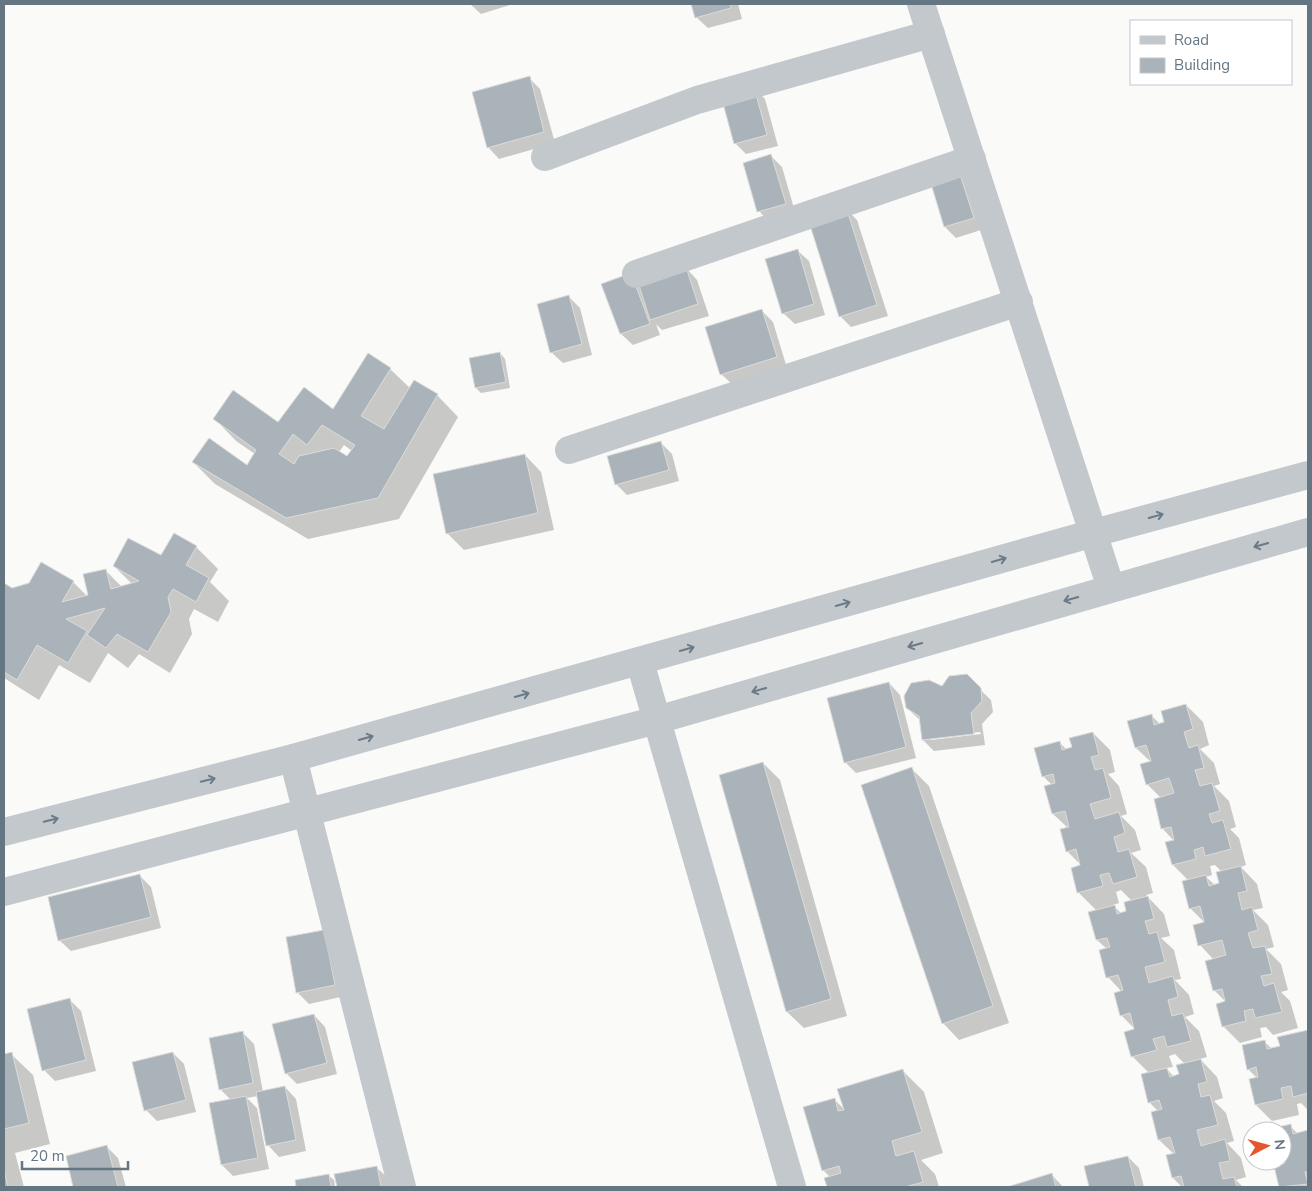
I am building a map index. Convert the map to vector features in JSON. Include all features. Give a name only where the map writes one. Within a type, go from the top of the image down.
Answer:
[{"type":"street","points":[[921,4],[1111,588]]},
{"type":"street","points":[[544,157],[697,100],[931,34]]},
{"type":"street","points":[[636,274],[972,159]]},
{"type":"street","points":[[569,450],[1019,302]]},
{"type":"street","points":[[4,832],[293,758],[1094,533],[1308,475]]},
{"type":"street","points":[[4,892],[657,720],[1308,532]]},
{"type":"street","points":[[640,662],[792,1187]]},
{"type":"street","points":[[293,758],[402,1187]]},
{"type":"building","points":[[691,4],[730,4],[731,8],[695,18]]},
{"type":"building","points":[[530,76],[544,132],[487,148],[472,92]]},
{"type":"building","points":[[754,87],[767,135],[734,144],[721,96]]},
{"type":"building","points":[[771,154],[786,204],[757,212],[743,163]]},
{"type":"building","points":[[958,168],[974,218],[944,227],[929,177]]},
{"type":"building","points":[[846,207],[877,305],[839,317],[808,219]]},
{"type":"building","points":[[798,249],[814,304],[782,314],[765,259]]},
{"type":"building","points":[[686,267],[698,304],[650,320],[638,282]]},
{"type":"building","points":[[631,273],[650,324],[620,334],[601,284]]},
{"type":"building","points":[[569,295],[582,344],[550,353],[537,304]]},
{"type":"building","points":[[762,309],[777,357],[720,375],[705,327]]},
{"type":"building","points":[[500,352],[506,382],[475,388],[469,358]]},
{"type":"building","points":[[368,353],[391,368],[361,416],[384,429],[414,380],[438,394],[378,498],[286,518],[192,462],[209,438],[247,465],[256,450],[213,419],[233,390],[278,422],[304,387],[333,409]],"holes":[[[322,425],[355,445],[347,456],[334,448],[299,456],[294,464],[279,454],[293,434],[307,445]]]},
{"type":"building","points":[[661,441],[669,470],[615,485],[607,456]]},
{"type":"building","points":[[525,454],[538,513],[446,534],[433,474]]},
{"type":"building","points":[[174,533],[197,546],[186,565],[209,578],[196,602],[173,589],[168,597],[171,612],[148,652],[117,634],[106,648],[87,635],[105,608],[66,619],[87,631],[68,663],[37,645],[17,680],[4,672],[4,583],[12,588],[29,583],[41,562],[74,581],[62,602],[88,595],[83,574],[106,569],[111,589],[139,581],[113,566],[128,538],[161,555]]},
{"type":"building","points":[[967,674],[981,688],[982,701],[971,713],[974,734],[922,740],[919,716],[906,708],[904,696],[911,683],[929,680],[942,686],[949,676]]},
{"type":"building","points":[[889,682],[906,747],[844,763],[827,698]]},
{"type":"building","points":[[1186,704],[1193,729],[1184,732],[1189,748],[1198,745],[1204,768],[1195,770],[1200,786],[1212,783],[1220,811],[1209,814],[1212,823],[1223,820],[1231,849],[1205,856],[1203,847],[1194,850],[1196,859],[1172,865],[1165,842],[1174,840],[1171,827],[1161,829],[1154,799],[1174,793],[1169,778],[1146,785],[1140,764],[1151,761],[1146,745],[1135,748],[1127,721],[1152,714],[1154,725],[1164,722],[1161,711]]},
{"type":"building","points":[[1093,732],[1099,755],[1091,757],[1095,770],[1103,768],[1111,798],[1090,804],[1095,819],[1119,812],[1125,833],[1114,837],[1118,852],[1129,849],[1137,877],[1113,884],[1109,873],[1100,875],[1103,886],[1077,893],[1071,868],[1080,865],[1076,849],[1066,852],[1060,829],[1069,827],[1065,811],[1052,814],[1044,786],[1055,783],[1053,774],[1042,777],[1034,748],[1060,741],[1062,750],[1072,747],[1069,738]]},
{"type":"building","points":[[763,762],[831,999],[786,1012],[719,775]]},
{"type":"building","points":[[912,767],[993,1006],[942,1024],[861,785]]},
{"type":"building","points":[[1241,866],[1247,891],[1238,893],[1242,910],[1252,907],[1258,930],[1248,933],[1253,948],[1265,946],[1272,974],[1261,976],[1264,986],[1274,983],[1282,1012],[1255,1018],[1253,1009],[1244,1011],[1246,1021],[1222,1027],[1216,1004],[1225,1001],[1222,989],[1213,991],[1205,961],[1226,955],[1222,940],[1198,946],[1193,925],[1204,922],[1200,906],[1189,909],[1182,881],[1206,875],[1209,886],[1219,883],[1216,872]]},
{"type":"building","points":[[140,874],[151,917],[58,941],[48,897]]},
{"type":"building","points":[[1148,896],[1154,919],[1145,921],[1149,934],[1157,932],[1165,962],[1145,967],[1149,983],[1173,976],[1178,997],[1168,1000],[1172,1016],[1183,1013],[1191,1041],[1167,1047],[1164,1036],[1153,1039],[1157,1050],[1131,1057],[1124,1032],[1134,1029],[1130,1013],[1120,1016],[1114,993],[1123,990],[1118,975],[1106,978],[1099,950],[1110,947],[1107,938],[1096,940],[1088,912],[1115,905],[1117,914],[1126,911],[1124,902]]},
{"type":"building","points":[[324,930],[335,985],[296,993],[286,937]]},
{"type":"building","points":[[70,998],[86,1060],[42,1071],[27,1009]]},
{"type":"building","points":[[314,1014],[327,1063],[285,1074],[272,1024]]},
{"type":"building","points":[[1308,1030],[1308,1093],[1293,1097],[1291,1086],[1281,1088],[1283,1099],[1255,1105],[1249,1079],[1258,1077],[1256,1067],[1247,1070],[1242,1045],[1265,1040],[1267,1049],[1280,1046],[1277,1037]]},
{"type":"building","points":[[243,1031],[253,1083],[219,1090],[209,1038]]},
{"type":"building","points":[[12,1052],[29,1123],[4,1129],[4,1054]]},
{"type":"building","points":[[173,1052],[186,1100],[144,1111],[132,1062]]},
{"type":"building","points":[[1201,1059],[1207,1082],[1198,1084],[1201,1097],[1210,1095],[1218,1125],[1197,1130],[1201,1146],[1225,1139],[1230,1161],[1219,1163],[1223,1179],[1234,1177],[1237,1187],[1184,1187],[1181,1176],[1172,1178],[1166,1155],[1175,1153],[1170,1137],[1158,1140],[1151,1112],[1162,1109],[1159,1100],[1148,1103],[1141,1074],[1167,1068],[1170,1077],[1179,1074],[1176,1065]]},
{"type":"building","points":[[903,1069],[922,1132],[892,1141],[896,1156],[914,1151],[923,1182],[905,1187],[827,1187],[824,1178],[841,1173],[839,1166],[822,1171],[803,1107],[835,1098],[838,1111],[844,1110],[837,1089]]},
{"type":"building","points":[[285,1086],[296,1140],[266,1146],[256,1092]]},
{"type":"building","points":[[246,1096],[258,1158],[221,1165],[209,1103]]},
{"type":"building","points":[[1292,1129],[1293,1134],[1308,1130],[1308,1172],[1305,1172],[1308,1184],[1279,1187],[1275,1171],[1292,1171]]},
{"type":"building","points":[[107,1145],[118,1187],[73,1187],[66,1156]]},
{"type":"building","points":[[1128,1156],[1136,1187],[1089,1187],[1084,1166]]},
{"type":"building","points":[[377,1166],[381,1187],[337,1187],[334,1174]]},
{"type":"building","points":[[4,1170],[8,1187],[4,1187]]},
{"type":"building","points":[[1052,1173],[1056,1187],[1007,1187]]},
{"type":"building","points":[[329,1174],[331,1187],[296,1187],[295,1180]]}]
